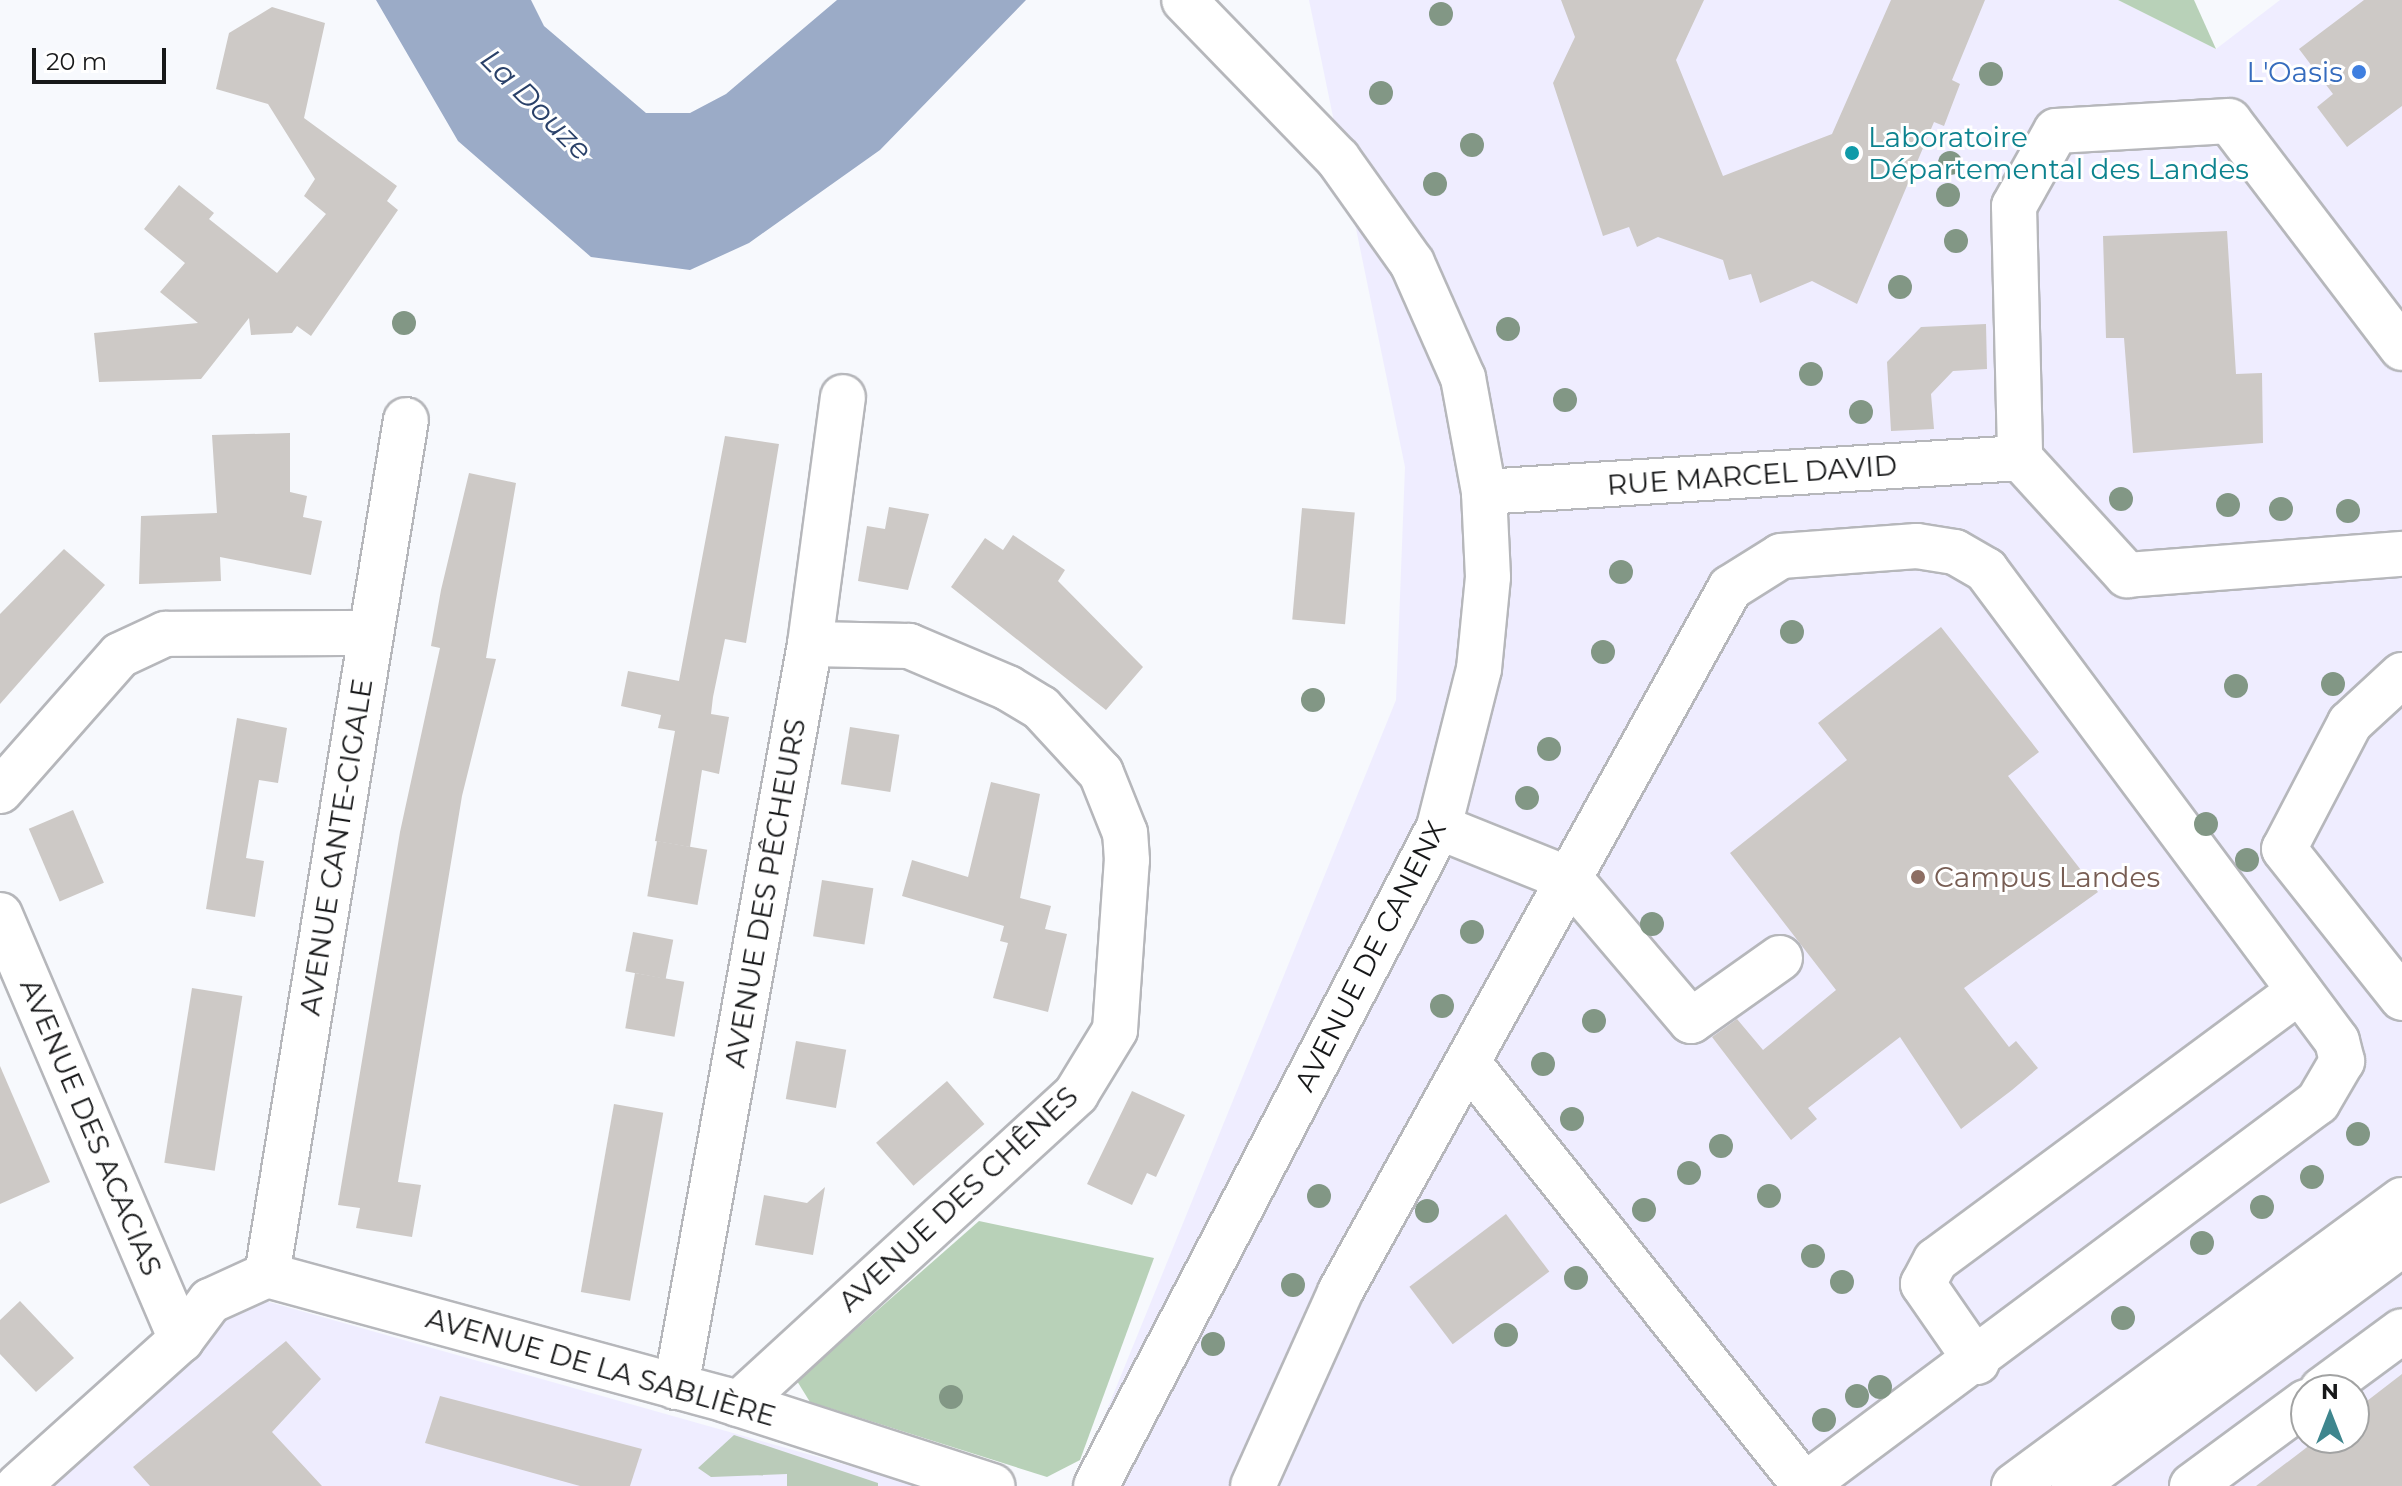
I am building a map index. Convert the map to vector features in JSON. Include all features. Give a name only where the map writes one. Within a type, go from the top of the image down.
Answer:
[{"type":"street","name":"AVENUE DE CANENX","points":[[1096,1486],[1439,827],[1479,669],[1488,577],[1484,492],[1463,378],[1412,263],[1338,159],[1184,0]]},
{"type":"street","points":[[2402,348],[2229,121],[2056,131],[2014,206],[2020,458],[2127,575],[2402,554]]},
{"type":"street","name":"AVENUE DES PÊCHEURS","points":[[676,1387],[810,644],[843,397]]},
{"type":"street","name":"AVENUE CANTE-CIGALE","points":[[267,1275],[406,420]]},
{"type":"street","name":"RUE MARCEL DAVID","points":[[1484,492],[2020,458]]},
{"type":"street","points":[[1253,1486],[1340,1292],[1571,880],[1730,588],[1781,556],[1917,546],[1955,552],[1986,570],[2337,1041],[2342,1061],[2318,1102],[1977,1362],[1804,1486],[1469,1064]]},
{"type":"street","points":[[0,791],[120,655],[165,634],[371,633]]},
{"type":"street","name":"AVENUE DES CHÊNES","points":[[738,1404],[1076,1094],[1115,1030],[1127,860],[1125,833],[1101,773],[1041,708],[1008,688],[909,646],[810,644]]},
{"type":"street","points":[[2402,675],[2350,723],[2284,849],[2402,998]]},
{"type":"street","points":[[1439,827],[1571,880],[1691,1021],[1780,958]]},
{"type":"street","name":"AVENUE DES ACACIAS","points":[[0,915],[181,1340]]},
{"type":"street","points":[[1977,1362],[1923,1284],[1936,1260],[2299,991]]},
{"type":"street","points":[[2014,1486],[2402,1200]]},
{"type":"street","points":[[2074,1486],[2402,1244]]},
{"type":"street","points":[[18,1486],[181,1340],[210,1301],[267,1275]]},
{"type":"street","name":"AVENUE DE LA SABLIÈRE","points":[[267,1275],[738,1404],[992,1486]]},
{"type":"street","points":[[2344,1374],[2402,1331]]},
{"type":"street","points":[[2192,1486],[2290,1414]]},
{"type":"shaded area","points":[[1309,0],[2118,0],[2216,49],[2280,0],[2402,0],[2402,1486],[1076,1486],[1396,700],[1405,467]]},
{"type":"shaded area","points":[[244,1295],[921,1486],[25,1486]]},
{"type":"green space","points":[[2118,0],[2194,0],[2216,49]]},
{"type":"green space","points":[[979,1221],[1154,1258],[1080,1460],[1047,1477],[810,1402],[797,1381]]},
{"type":"green space","points":[[734,1435],[878,1483],[878,1486],[787,1486],[787,1474],[711,1477],[698,1468]]},
{"type":"water","name":"La Douze","points":[[376,0],[531,0],[544,26],[646,113],[690,113],[726,94],[837,0],[1026,0],[880,150],[749,243],[690,270],[591,257],[458,141]]},
{"type":"building","name":"Laboratoire Départemental des Landes","points":[[1561,0],[1704,0],[1676,60],[1723,176],[1832,134],[1891,0],[1985,0],[1952,80],[1960,84],[1944,126],[1934,122],[1857,304],[1812,281],[1760,303],[1751,274],[1729,280],[1723,260],[1658,237],[1637,247],[1629,227],[1603,236],[1553,83],[1575,37]]},
{"type":"building","name":"L'Oasis","points":[[2364,0],[2402,0],[2402,106],[2347,147],[2317,107],[2333,94],[2299,49]]},
{"type":"building","points":[[272,7],[325,23],[304,118],[397,186],[387,201],[398,210],[311,336],[297,326],[292,333],[251,335],[249,318],[201,379],[99,382],[94,333],[198,323],[160,292],[185,263],[144,229],[179,185],[214,213],[209,219],[277,273],[326,214],[304,196],[315,179],[268,104],[216,89],[229,33]]},
{"type":"building","points":[[2227,231],[2236,374],[2262,373],[2263,443],[2133,453],[2124,338],[2106,338],[2103,236]]},
{"type":"building","points":[[1986,324],[1987,369],[1953,371],[1931,394],[1934,429],[1891,431],[1887,362],[1921,327]]},
{"type":"building","points":[[290,433],[290,492],[307,496],[303,517],[322,521],[311,575],[220,557],[221,581],[139,584],[141,516],[217,513],[212,435]]},
{"type":"building","points":[[725,436],[779,444],[746,643],[725,639],[713,697],[711,714],[729,717],[719,774],[702,770],[690,847],[655,841],[675,731],[658,728],[661,715],[621,706],[628,671],[679,681]]},
{"type":"building","points":[[469,473],[516,483],[486,658],[496,659],[462,796],[398,1182],[421,1185],[412,1237],[356,1228],[360,1208],[338,1205],[400,832],[440,648],[431,646],[441,590]]},
{"type":"building","points":[[889,507],[929,514],[908,590],[858,581],[867,526],[885,529]]},
{"type":"building","points":[[1302,508],[1355,513],[1345,624],[1292,620]]},
{"type":"building","points":[[1013,535],[1065,570],[1058,581],[1143,667],[1106,710],[951,587],[985,538],[1003,550]]},
{"type":"building","points":[[64,549],[105,585],[0,704],[0,614]]},
{"type":"building","name":"Campus Landes","points":[[1941,627],[2039,752],[2008,776],[2098,892],[1964,988],[2009,1047],[2016,1041],[2038,1068],[2012,1090],[1961,1129],[1900,1037],[1808,1108],[1817,1119],[1791,1140],[1712,1037],[1737,1019],[1763,1050],[1836,990],[1730,853],[1847,760],[1818,723]]},
{"type":"building","points":[[237,718],[287,728],[278,783],[259,780],[246,858],[264,861],[255,917],[206,909]]},
{"type":"building","points":[[850,727],[899,735],[890,792],[841,784]]},
{"type":"building","points":[[991,782],[1040,794],[1020,898],[1051,906],[1045,929],[1067,934],[1048,1012],[993,998],[1008,943],[1000,941],[1004,926],[902,896],[912,860],[968,877]]},
{"type":"building","points":[[73,810],[104,883],[60,901],[29,829]]},
{"type":"building","points":[[657,841],[707,850],[698,905],[647,896]]},
{"type":"building","points":[[822,880],[873,888],[864,944],[813,936]]},
{"type":"building","points":[[633,932],[673,940],[666,979],[625,971]]},
{"type":"building","points":[[635,973],[684,982],[675,1037],[625,1028]]},
{"type":"building","points":[[192,988],[242,996],[215,1171],[164,1163]]},
{"type":"building","points":[[796,1041],[846,1050],[836,1108],[786,1099]]},
{"type":"building","points":[[0,1066],[50,1182],[0,1204]]},
{"type":"building","points":[[947,1081],[984,1124],[913,1186],[876,1143]]},
{"type":"building","points":[[1132,1091],[1185,1115],[1156,1177],[1147,1173],[1132,1205],[1087,1184]]},
{"type":"building","points":[[614,1104],[663,1113],[630,1301],[581,1292]]},
{"type":"building","points":[[825,1187],[813,1255],[755,1245],[764,1195],[807,1203]]},
{"type":"building","points":[[1506,1214],[1549,1272],[1453,1344],[1409,1287]]},
{"type":"building","points":[[20,1301],[74,1358],[36,1392],[0,1354],[0,1320]]},
{"type":"building","points":[[286,1341],[321,1379],[272,1432],[322,1486],[150,1486],[133,1467]]},
{"type":"building","points":[[2402,1374],[2402,1486],[2256,1486],[2298,1454],[2370,1454],[2370,1399]]},
{"type":"building","points":[[440,1396],[642,1449],[630,1486],[580,1486],[425,1443]]},
{"type":"place","name":"L'Oasis","points":[[2359,72]]},
{"type":"place","name":"Laboratoire Départemental des Landes","points":[[1852,153]]},
{"type":"place","name":"Campus Landes","points":[[1918,877]]}]
